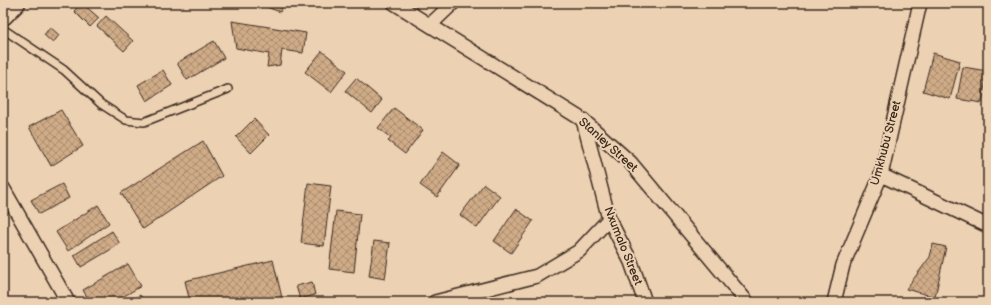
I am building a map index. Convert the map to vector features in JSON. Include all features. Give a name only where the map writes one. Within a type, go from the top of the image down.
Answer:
[{"type":"main road","points":[[3,16],[16,3]]},
{"type":"street","name":"Stanley Street","points":[[394,3],[583,120],[630,162],[747,302]]},
{"type":"street","points":[[430,25],[453,3]]},
{"type":"street","name":"Umkhubu Street","points":[[834,302],[843,265],[881,175],[920,3]]},
{"type":"street","name":"Nxumalo Street","points":[[583,120],[609,219],[631,262],[645,302]]},
{"type":"street","points":[[881,175],[988,226]]},
{"type":"street","points":[[3,188],[68,302]]},
{"type":"street","points":[[435,302],[452,300],[537,276],[579,251],[609,219]]},
{"type":"lane","points":[[3,29],[64,70],[101,104],[126,120],[144,122],[228,89]]},
{"type":"building","points":[[82,3],[99,18],[90,27],[74,11]]},
{"type":"building","points":[[256,3],[284,3],[280,12]]},
{"type":"building","points":[[106,16],[133,41],[124,51],[97,26]]},
{"type":"building","points":[[232,21],[306,33],[303,53],[282,50],[280,65],[267,67],[269,54],[236,48]]},
{"type":"building","points":[[50,27],[59,35],[53,43],[44,35]]},
{"type":"building","points":[[214,41],[224,58],[187,80],[177,63]]},
{"type":"building","points":[[322,51],[347,71],[331,92],[305,72]]},
{"type":"building","points":[[933,53],[960,61],[950,99],[923,91]]},
{"type":"building","points":[[963,67],[987,71],[982,103],[957,99]]},
{"type":"building","points":[[163,70],[172,85],[147,101],[138,85]]},
{"type":"building","points":[[356,78],[382,100],[372,113],[345,91]]},
{"type":"building","points":[[394,108],[423,130],[405,154],[388,141],[391,138],[378,128]]},
{"type":"building","points":[[61,110],[83,146],[51,166],[29,127]]},
{"type":"building","points":[[254,119],[269,135],[251,153],[236,137]]},
{"type":"building","points":[[203,141],[222,176],[143,229],[121,193]]},
{"type":"building","points":[[443,152],[460,165],[437,197],[420,185]]},
{"type":"building","points":[[308,183],[331,186],[324,246],[301,243]]},
{"type":"building","points":[[62,184],[69,198],[39,214],[31,200]]},
{"type":"building","points":[[484,184],[500,196],[477,228],[460,215]]},
{"type":"building","points":[[98,205],[109,223],[68,251],[56,232]]},
{"type":"building","points":[[516,209],[533,221],[511,253],[494,241]]},
{"type":"building","points":[[336,211],[360,214],[354,272],[329,269]]},
{"type":"building","points":[[112,231],[120,244],[81,267],[74,255]]},
{"type":"building","points":[[374,241],[390,243],[385,279],[369,276]]},
{"type":"building","points":[[933,244],[946,247],[935,297],[906,289],[930,257]]},
{"type":"building","points":[[273,260],[283,302],[190,302],[185,281]]},
{"type":"building","points":[[128,264],[141,286],[114,302],[90,302],[83,290]]},
{"type":"building","points":[[312,282],[315,295],[300,299],[296,286]]},
{"type":"building","points":[[140,295],[145,302],[130,302]]}]
